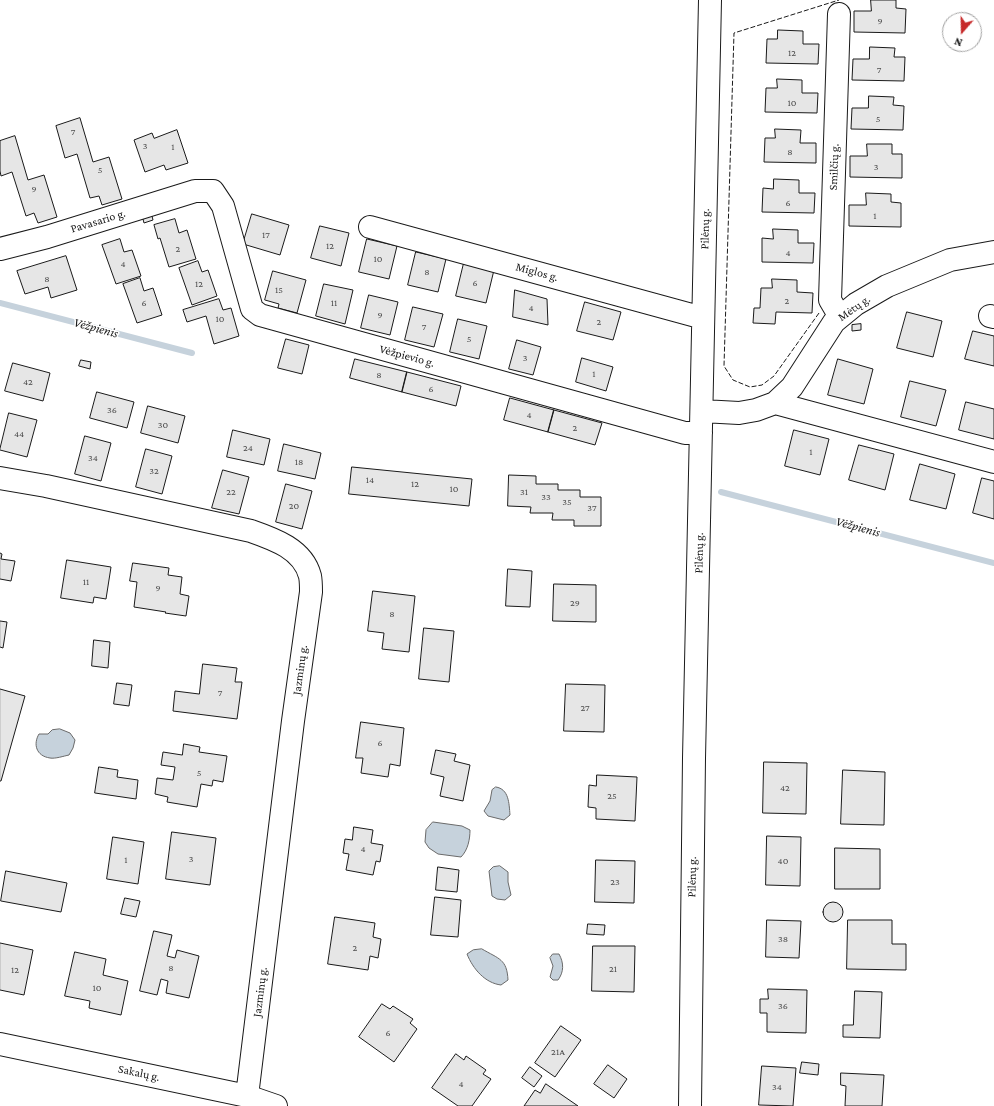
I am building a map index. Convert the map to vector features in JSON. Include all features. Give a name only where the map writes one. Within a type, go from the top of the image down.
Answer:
[{"type":"street","name":"Pilėnų g.","points":[[690,1106],[694,758],[710,0]]},
{"type":"street","name":"Smilčių g.","points":[[839,14],[830,300],[840,317]]},
{"type":"street","name":"Pavasario g.","points":[[0,249],[47,237],[195,190]]},
{"type":"street","name":"Vėžpievio g.","points":[[195,190],[212,191],[223,206],[252,309],[260,315],[685,433],[701,433]]},
{"type":"street","name":"Miglos g.","points":[[370,227],[703,318]]},
{"type":"street","name":"Mėtų g.","points":[[702,411],[739,412],[756,410],[775,403],[792,387],[834,322],[856,304],[887,286],[950,260],[994,252]]},
{"type":"street","points":[[775,403],[994,462]]},
{"type":"street","name":"Jazminų g.","points":[[0,478],[106,499],[251,531],[277,540],[294,551],[304,564],[310,576],[311,592],[293,721],[247,1096]]},
{"type":"street","name":"Sakalų g.","points":[[0,1044],[247,1096],[276,1106]]},
{"type":"shaded area","points":[[60,729],[70,733],[75,740],[73,748],[69,755],[57,758],[45,757],[37,749],[36,742],[39,734],[48,734],[52,730]]},
{"type":"shaded area","points":[[496,787],[504,791],[509,801],[510,815],[504,820],[488,816],[484,811],[490,801],[492,790]]},
{"type":"shaded area","points":[[433,822],[462,826],[470,830],[468,844],[461,857],[438,854],[429,848],[425,842],[426,830]]},
{"type":"shaded area","points":[[500,866],[508,872],[508,882],[511,895],[505,900],[497,899],[492,896],[489,871],[493,867]]},
{"type":"shaded area","points":[[482,949],[501,960],[504,964],[508,980],[501,985],[495,984],[480,974],[467,954],[473,950]]},
{"type":"shaded area","points":[[553,954],[559,954],[562,961],[562,971],[558,980],[553,980],[550,977],[553,966],[550,958]]},
{"type":"building","points":[[871,0],[896,0],[896,8],[906,9],[905,33],[854,32],[854,11],[871,11]]},
{"type":"building","points":[[778,30],[803,31],[803,44],[819,44],[818,64],[766,63],[767,39],[777,39]]},
{"type":"building","points":[[870,47],[895,48],[894,57],[905,57],[904,81],[852,80],[853,59],[869,59]]},
{"type":"building","points":[[777,79],[802,80],[802,93],[818,93],[817,113],[765,112],[766,88],[777,88]]},
{"type":"building","points":[[869,96],[894,97],[893,105],[904,106],[903,130],[851,129],[852,108],[868,108]]},
{"type":"building","points":[[80,118],[93,162],[109,157],[122,199],[102,205],[99,196],[90,198],[77,154],[65,158],[56,126]]},
{"type":"building","points":[[775,129],[801,130],[800,143],[816,143],[816,163],[764,162],[765,138],[775,138]]},
{"type":"building","points":[[177,130],[188,163],[166,170],[164,165],[145,172],[134,140],[152,133],[154,138]]},
{"type":"building","points":[[15,136],[28,180],[44,175],[57,217],[38,223],[34,213],[26,216],[12,172],[1,176],[0,141]]},
{"type":"building","points":[[867,144],[892,144],[892,154],[902,154],[902,178],[850,177],[850,156],[867,156]]},
{"type":"building","points":[[774,179],[799,180],[799,193],[815,193],[814,213],[762,212],[763,188],[773,189]]},
{"type":"building","points":[[866,193],[891,194],[891,202],[901,203],[901,227],[849,226],[849,205],[866,205]]},
{"type":"building","points":[[252,214],[289,225],[280,255],[243,244]]},
{"type":"building","points":[[152,216],[153,220],[144,223],[143,219]]},
{"type":"building","points":[[175,219],[179,233],[187,230],[196,259],[169,267],[160,238],[158,239],[154,225]]},
{"type":"building","points":[[320,226],[349,233],[341,266],[311,258]]},
{"type":"building","points":[[773,229],[798,230],[798,243],[814,243],[813,263],[762,262],[762,238],[773,239]]},
{"type":"building","points":[[120,239],[124,252],[132,250],[141,276],[116,284],[102,245]]},
{"type":"building","points":[[367,239],[397,246],[389,279],[359,272]]},
{"type":"building","points":[[416,252],[446,259],[438,292],[408,285]]},
{"type":"building","points":[[66,256],[77,290],[51,298],[48,287],[25,294],[17,271]]},
{"type":"building","points":[[198,261],[202,272],[208,270],[217,296],[192,305],[179,268]]},
{"type":"building","points":[[464,263],[494,270],[486,303],[456,296]]},
{"type":"building","points":[[273,271],[306,280],[297,313],[278,308],[279,304],[265,300]]},
{"type":"building","points":[[140,278],[144,291],[153,288],[162,315],[137,323],[123,284]]},
{"type":"building","points":[[772,279],[797,280],[797,292],[813,293],[812,313],[776,312],[775,324],[753,323],[754,308],[760,308],[761,288],[772,288]]},
{"type":"building","points":[[324,284],[353,290],[345,324],[316,316]]},
{"type":"building","points":[[515,290],[547,299],[548,325],[513,317]]},
{"type":"building","points":[[369,295],[398,302],[390,335],[361,328]]},
{"type":"building","points":[[219,299],[223,310],[231,308],[239,336],[214,344],[206,316],[187,322],[183,310]]},
{"type":"building","points":[[585,302],[621,312],[613,340],[577,331]]},
{"type":"building","points":[[413,307],[443,314],[434,347],[405,340]]},
{"type":"building","points":[[907,312],[942,321],[933,357],[897,348]]},
{"type":"building","points":[[458,319],[487,326],[479,359],[450,352]]},
{"type":"building","points":[[861,324],[861,330],[852,331],[852,325]]},
{"type":"building","points":[[973,331],[994,336],[994,366],[965,359]]},
{"type":"building","points":[[286,339],[309,345],[302,374],[278,368]]},
{"type":"building","points":[[517,340],[541,347],[533,375],[509,369]]},
{"type":"building","points":[[582,358],[613,367],[606,391],[576,382]]},
{"type":"building","points":[[355,359],[407,372],[402,392],[350,378]]},
{"type":"building","points":[[838,359],[873,369],[864,404],[828,395]]},
{"type":"building","points":[[81,360],[91,362],[90,369],[79,366]]},
{"type":"building","points":[[13,363],[50,373],[43,401],[5,391]]},
{"type":"building","points":[[407,372],[461,386],[456,406],[402,392]]},
{"type":"building","points":[[910,381],[946,390],[936,426],[901,417]]},
{"type":"building","points":[[97,392],[134,402],[127,428],[90,418]]},
{"type":"building","points":[[510,398],[554,410],[548,432],[504,420]]},
{"type":"building","points":[[966,402],[994,409],[994,439],[959,430]]},
{"type":"building","points":[[148,406],[185,416],[178,443],[141,433]]},
{"type":"building","points":[[554,410],[602,423],[595,445],[548,432]]},
{"type":"building","points":[[9,413],[37,420],[27,457],[0,450]]},
{"type":"building","points":[[233,430],[270,439],[264,465],[227,457]]},
{"type":"building","points":[[794,430],[829,439],[820,475],[785,466]]},
{"type":"building","points":[[85,436],[111,443],[101,481],[75,474]]},
{"type":"building","points":[[284,444],[321,453],[315,479],[278,471]]},
{"type":"building","points":[[859,445],[894,454],[885,490],[849,480]]},
{"type":"building","points":[[146,449],[172,456],[162,494],[136,487]]},
{"type":"building","points":[[920,464],[955,474],[946,509],[910,500]]},
{"type":"building","points":[[352,467],[472,479],[469,506],[349,494]]},
{"type":"building","points":[[223,470],[249,477],[239,514],[212,508]]},
{"type":"building","points":[[509,475],[536,476],[536,484],[558,484],[558,490],[580,490],[580,497],[601,497],[601,526],[574,526],[574,520],[552,520],[553,513],[530,513],[531,507],[508,506]]},
{"type":"building","points":[[982,478],[994,481],[994,519],[973,513]]},
{"type":"building","points":[[286,484],[312,491],[302,529],[276,522]]},
{"type":"building","points":[[0,553],[2,554],[1,559],[15,561],[11,581],[0,579]]},
{"type":"building","points":[[67,560],[111,567],[106,599],[94,597],[93,603],[61,598]]},
{"type":"building","points":[[133,563],[169,568],[168,575],[182,577],[180,594],[189,596],[186,616],[134,607],[137,582],[130,581]]},
{"type":"building","points":[[508,569],[532,571],[530,607],[506,606]]},
{"type":"building","points":[[554,584],[596,585],[596,622],[553,621]]},
{"type":"building","points":[[373,591],[415,596],[409,652],[382,649],[384,633],[368,631]]},
{"type":"building","points":[[0,621],[7,622],[3,648],[0,647]]},
{"type":"building","points":[[424,628],[454,631],[449,682],[419,679]]},
{"type":"building","points":[[94,640],[110,642],[108,668],[92,666]]},
{"type":"building","points":[[203,664],[237,668],[235,682],[242,682],[237,719],[173,711],[175,691],[199,694]]},
{"type":"building","points":[[117,683],[132,685],[129,706],[114,704]]},
{"type":"building","points":[[566,684],[605,685],[604,732],[564,731]]},
{"type":"building","points":[[0,689],[25,696],[1,781],[0,781]]},
{"type":"building","points":[[361,722],[404,728],[400,766],[390,764],[388,777],[361,773],[363,758],[356,758]]},
{"type":"building","points":[[184,744],[200,747],[199,752],[227,756],[223,782],[213,780],[212,786],[201,784],[197,807],[167,802],[168,797],[155,794],[157,778],[173,780],[175,767],[161,765],[163,752],[182,755]]},
{"type":"building","points":[[436,750],[456,754],[454,761],[470,765],[463,801],[440,796],[444,777],[431,774]]},
{"type":"building","points":[[764,762],[807,763],[806,814],[763,813]]},
{"type":"building","points":[[99,767],[118,770],[117,777],[138,780],[136,799],[95,793]]},
{"type":"building","points":[[843,770],[885,772],[884,825],[841,824]]},
{"type":"building","points":[[597,775],[637,777],[635,821],[596,819],[596,808],[588,807],[589,785],[596,786]]},
{"type":"building","points":[[354,827],[373,830],[371,843],[383,845],[380,862],[376,861],[373,875],[346,870],[349,854],[343,853],[345,839],[352,840]]},
{"type":"building","points":[[172,832],[216,838],[210,885],[166,879]]},
{"type":"building","points":[[767,836],[801,837],[800,886],[766,885]]},
{"type":"building","points":[[113,837],[144,842],[138,884],[107,879]]},
{"type":"building","points":[[835,848],[880,849],[880,889],[835,889]]},
{"type":"building","points":[[596,860],[635,861],[634,903],[595,902]]},
{"type":"building","points":[[438,867],[459,870],[457,892],[436,890]]},
{"type":"building","points":[[6,871],[67,883],[61,912],[1,901]]},
{"type":"building","points":[[435,897],[461,900],[458,937],[431,935]]},
{"type":"building","points":[[125,898],[140,901],[136,917],[121,914]]},
{"type":"building","points":[[833,902],[840,905],[843,912],[840,919],[833,922],[826,919],[823,912],[826,905]]},
{"type":"building","points":[[335,917],[375,923],[373,937],[381,939],[378,958],[370,956],[368,970],[328,964]]},
{"type":"building","points":[[767,920],[801,921],[799,958],[766,957]]},
{"type":"building","points":[[848,920],[892,920],[892,944],[906,944],[906,970],[847,969]]},
{"type":"building","points":[[588,924],[605,925],[604,935],[587,934]]},
{"type":"building","points":[[154,931],[172,935],[167,956],[175,958],[177,950],[199,956],[189,998],[166,993],[168,981],[161,979],[157,995],[140,991]]},
{"type":"building","points":[[0,943],[33,950],[24,995],[0,990]]},
{"type":"building","points":[[593,946],[635,946],[634,992],[592,991]]},
{"type":"building","points":[[75,952],[106,959],[103,975],[128,981],[121,1015],[89,1008],[90,1001],[65,996]]},
{"type":"building","points":[[768,989],[807,990],[806,1033],[767,1032],[767,1013],[760,1013],[760,999],[768,999]]},
{"type":"building","points":[[855,991],[882,992],[880,1038],[843,1037],[843,1025],[853,1025]]},
{"type":"building","points":[[382,1004],[390,1009],[393,1006],[413,1019],[410,1023],[417,1029],[394,1062],[359,1037]]},
{"type":"building","points":[[561,1026],[581,1040],[555,1077],[535,1063]]},
{"type":"building","points":[[456,1054],[464,1060],[466,1056],[486,1070],[483,1074],[491,1079],[472,1106],[458,1106],[432,1088]]},
{"type":"building","points":[[802,1062],[819,1064],[818,1075],[800,1073]]},
{"type":"building","points":[[608,1065],[627,1079],[614,1098],[594,1084]]},
{"type":"building","points":[[762,1066],[796,1068],[793,1106],[759,1105]]},
{"type":"building","points":[[530,1067],[542,1076],[534,1087],[522,1078]]},
{"type":"building","points":[[841,1073],[884,1075],[882,1106],[845,1106],[846,1086],[841,1085]]},
{"type":"building","points":[[546,1084],[578,1106],[524,1106],[535,1090],[540,1093]]},
{"type":"waterway","name":"Vėžpienis","points":[[0,303],[192,353]]},
{"type":"waterway","name":"Vėžpienis","points":[[721,492],[994,563]]},
{"type":"fence","points":[[819,313],[774,376],[762,385],[750,387],[733,380],[724,366],[734,33],[839,0]]}]
